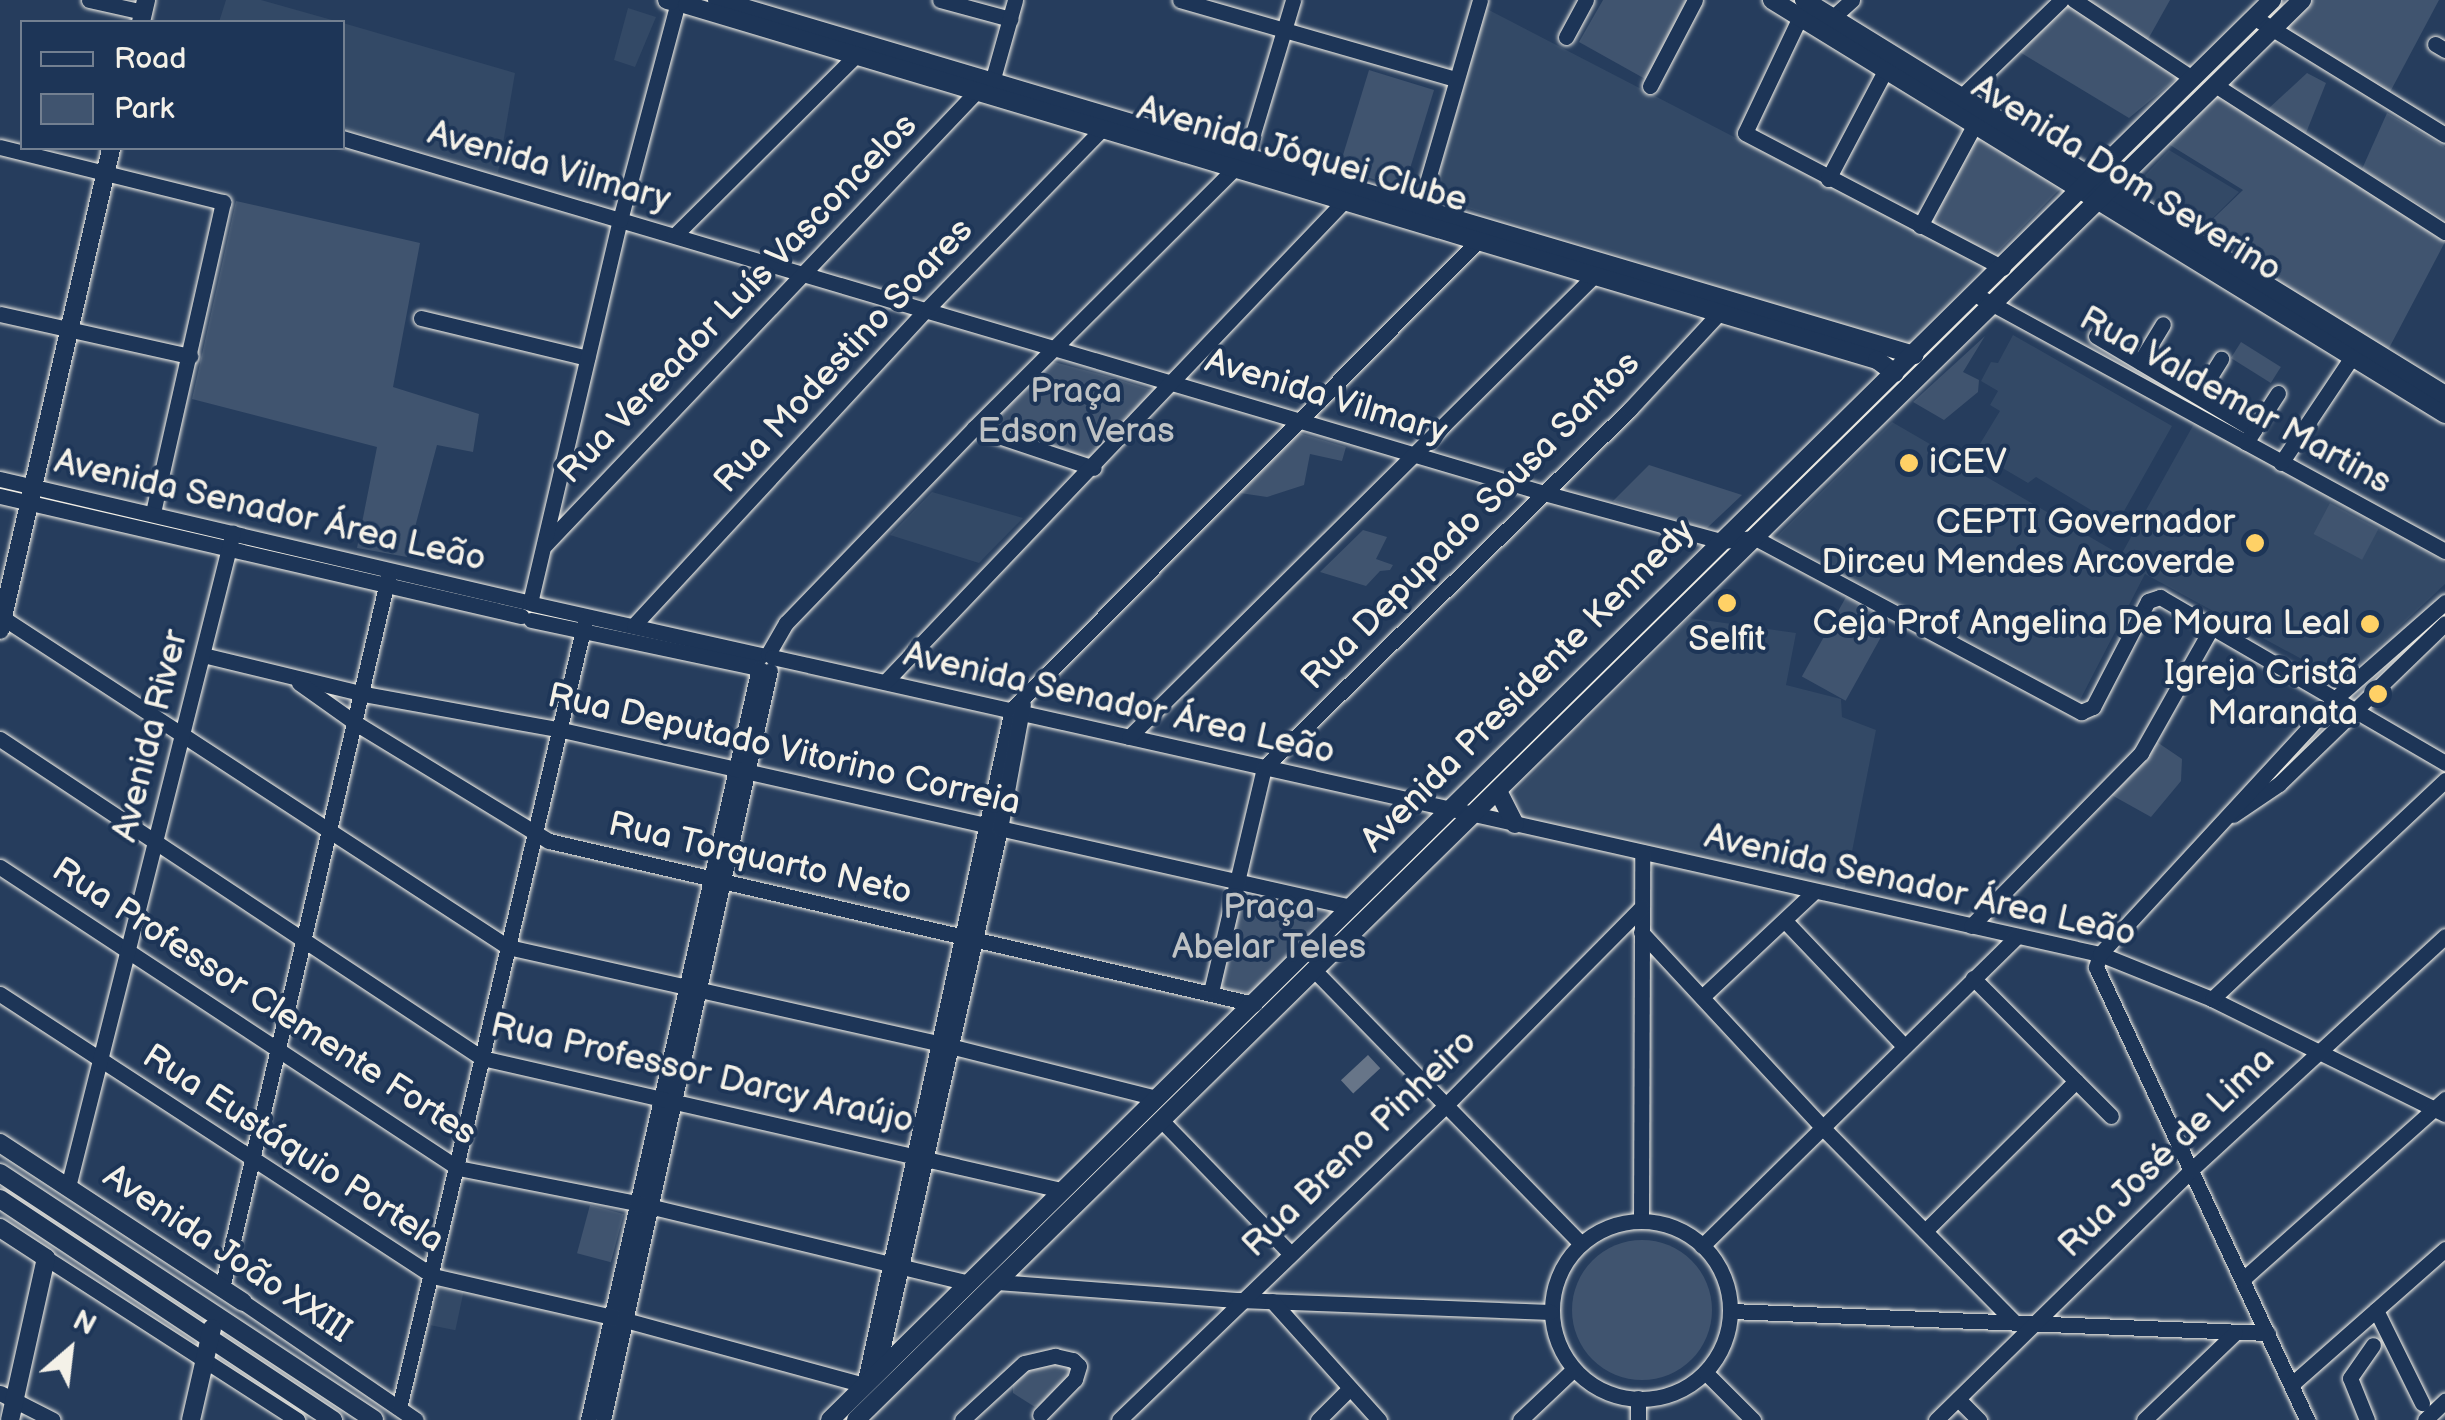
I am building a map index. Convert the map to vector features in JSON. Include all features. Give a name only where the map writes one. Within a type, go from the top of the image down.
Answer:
[{"type":"main road","name":"Avenida Jóquei Clube","points":[[717,0],[992,82],[1344,201],[1418,214],[1478,241],[1601,270]]},
{"type":"main road","name":"Avenida Dom Severino","points":[[1772,0],[1832,18],[1961,97],[2095,189],[2445,414]]},
{"type":"main road","name":"Avenida Presidente Kennedy","points":[[856,1420],[1996,302],[2192,78],[2272,0]]},
{"type":"main road","points":[[2095,189],[2215,85],[2302,0]]},
{"type":"main road","name":"Avenida Jóquei Clube","points":[[677,2],[974,94],[1239,163],[1724,307],[1877,360],[1895,373]]},
{"type":"main road","name":"Avenida Dom Severino","points":[[1802,9],[1886,70],[1974,124],[2095,189],[2445,394]]},
{"type":"main road","points":[[1,622],[110,150]]},
{"type":"main road","name":"Avenida Presidente Kennedy","points":[[830,1420],[1720,540],[2003,268],[2095,189]]},
{"type":"main road","name":"Avenida Jóquei Clube","points":[[1724,307],[1914,355]]},
{"type":"main road","points":[[1498,791],[1514,824]]},
{"type":"main road","name":"Avenida João XXIII","points":[[0,1143],[242,1302]]},
{"type":"main road","name":"Avenida João XXIII","points":[[0,1172],[374,1420]]},
{"type":"main road","points":[[0,1198],[333,1420]]},
{"type":"main road","points":[[0,1228],[46,1258],[7,1394],[10,1420]]},
{"type":"main road","points":[[191,1420],[222,1288]]},
{"type":"street","points":[[89,0],[144,12]]},
{"type":"street","points":[[940,0],[1010,19]]},
{"type":"street","points":[[992,82],[1016,0]]},
{"type":"street","points":[[1180,0],[1456,78]]},
{"type":"street","points":[[588,1420],[617,1318],[669,1098],[766,661],[786,623],[1052,348],[1239,163],[1293,0]]},
{"type":"street","points":[[1418,214],[1480,0]]},
{"type":"street","points":[[1566,37],[1586,0]]},
{"type":"street","points":[[1650,86],[1695,0]]},
{"type":"street","points":[[1832,18],[1852,0]]},
{"type":"street","points":[[1961,97],[2062,0]]},
{"type":"street","points":[[2074,0],[2192,78]]},
{"type":"street","points":[[528,609],[620,220],[677,2]]},
{"type":"street","points":[[1802,9],[1745,133],[2003,268]]},
{"type":"street","points":[[2255,18],[2445,136]]},
{"type":"street","points":[[675,235],[854,57]]},
{"type":"street","points":[[1828,178],[1886,70]]},
{"type":"street","name":"Rua Vereador Luís Vasconcelos","points":[[545,545],[807,274],[974,94],[992,82]]},
{"type":"street","points":[[2215,85],[2445,232]]},
{"type":"street","points":[[1920,226],[1974,124]]},
{"type":"street","name":"Rua Modestino Soares","points":[[634,625],[927,309],[1102,130]]},
{"type":"street","name":"Avenida Vilmary","points":[[345,139],[1544,493],[1720,540],[1755,538]]},
{"type":"street","points":[[0,147],[220,200],[223,205],[153,513]]},
{"type":"street","points":[[886,682],[1094,468],[1344,201]]},
{"type":"street","points":[[871,1379],[1019,707],[1294,422],[1478,241]]},
{"type":"street","points":[[1129,737],[1601,270]]},
{"type":"street","name":"Rua Valdemar Martins","points":[[1976,295],[2250,437],[2281,463],[2445,551]]},
{"type":"street","name":"Rua Depupado Sousa Santos","points":[[1264,768],[1544,493],[1724,307]]},
{"type":"street","points":[[0,314],[190,356]]},
{"type":"street","points":[[420,318],[588,358]]},
{"type":"street","points":[[2140,362],[2163,324]]},
{"type":"street","points":[[2096,336],[2198,396],[2250,437],[2278,394]]},
{"type":"street","points":[[2281,463],[2352,357]]},
{"type":"street","points":[[2198,396],[2222,359]]},
{"type":"street","points":[[974,428],[1094,468]]},
{"type":"street","name":"Avenida Senador Área Leão","points":[[0,479],[31,494],[388,580],[766,661],[1019,707],[1264,768],[2100,954],[2133,963],[2316,1053],[2441,1107]]},
{"type":"street","name":"Avenida Senador Área Leão","points":[[0,496],[31,494],[153,513],[231,540]]},
{"type":"street","points":[[1755,538],[2078,711],[2094,706],[2148,600],[2160,597],[2445,763]]},
{"type":"street","name":"Avenida River","points":[[68,1187],[231,540]]},
{"type":"street","points":[[222,1288],[306,945],[388,580]]},
{"type":"street","points":[[2307,1420],[2096,967],[2100,954],[2230,817],[2261,774],[2337,697],[2445,602]]},
{"type":"street","points":[[1,622],[508,948],[944,1045],[1153,1097]]},
{"type":"street","points":[[399,1408],[585,623]]},
{"type":"street","name":"Avenida Senador Área Leão","points":[[585,623],[634,625],[766,661]]},
{"type":"street","points":[[2230,817],[2279,784],[2445,623]]},
{"type":"street","points":[[1971,926],[2141,753],[2212,627]]},
{"type":"street","name":"Rua Deputado Vitorino Correia","points":[[203,655],[364,694],[562,730],[1350,907]]},
{"type":"street","name":"Rua Torquarto Neto","points":[[292,678],[357,724],[534,835],[1254,1004]]},
{"type":"street","name":"Rua Professor Darcy Araújo","points":[[0,739],[482,1058],[1061,1190]]},
{"type":"street","points":[[1211,992],[1264,768]]},
{"type":"street","points":[[2212,999],[2445,780]]},
{"type":"street","points":[[1641,1221],[1642,852]]},
{"type":"street","name":"Rua Professor Clemente Fortes","points":[[0,867],[128,955],[458,1168],[643,1205],[968,1282]]},
{"type":"street","points":[[1702,997],[1815,891]]},
{"type":"street","name":"Rua Breno Pinheiro","points":[[1127,1417],[1239,1300],[1292,1254],[1444,1106],[1641,908]]},
{"type":"street","points":[[1785,921],[1904,1046]]},
{"type":"street","points":[[1641,932],[1822,1128],[2023,1323]]},
{"type":"street","points":[[1702,1246],[2018,936]]},
{"type":"street","name":"Rua José de Lima","points":[[1936,1420],[2023,1323],[2445,936]]},
{"type":"street","points":[[1312,969],[1580,1242]]},
{"type":"street","points":[[1973,978],[2111,1116]]},
{"type":"street","name":"Rua Eustáquio Portela","points":[[0,994],[433,1276],[871,1379]]},
{"type":"street","points":[[1925,1231],[2076,1080]]},
{"type":"street","points":[[2243,1280],[2441,1107]]},
{"type":"street","points":[[1162,1121],[1292,1254]]},
{"type":"street","points":[[1641,1221],[1671,1226],[1702,1246],[1721,1270],[1730,1311],[1720,1351],[1705,1372],[1672,1394],[1638,1398],[1596,1387],[1574,1369],[1558,1342],[1551,1312],[1555,1284],[1580,1242],[1606,1227],[1641,1221]]},
{"type":"street","points":[[2292,1384],[2445,1249]]},
{"type":"street","points":[[46,1258],[297,1420]]},
{"type":"street","points":[[996,1282],[1239,1300],[1551,1312]]},
{"type":"street","points":[[1272,1301],[1379,1420]]},
{"type":"street","name":"Avenida João XXIII","points":[[242,1302],[416,1420]]},
{"type":"street","points":[[2376,1310],[2423,1412],[2445,1401]]},
{"type":"street","points":[[1730,1311],[2268,1333]]},
{"type":"street","points":[[603,1420],[617,1318]]},
{"type":"street","points":[[2144,1420],[2163,1414],[2236,1333]]},
{"type":"street","points":[[2367,1420],[2350,1378],[2373,1344]]},
{"type":"street","points":[[962,1420],[1024,1363],[1055,1356],[1073,1360],[1079,1366],[1077,1375],[1040,1415]]},
{"type":"street","points":[[1520,1420],[1574,1369]]},
{"type":"street","points":[[1705,1372],[1753,1420]]},
{"type":"street","points":[[1318,1420],[1350,1388]]},
{"type":"street","points":[[7,1394],[53,1420]]},
{"type":"street","points":[[1638,1398],[1638,1420]]},
{"type":"street","points":[[1958,1398],[1978,1420]]},
{"type":"shaded area","points":[[226,0],[261,0],[332,20],[220,20]]},
{"type":"shaded area","points":[[628,8],[656,17],[635,67],[614,60]]},
{"type":"shaded area","points":[[1485,8],[1984,265],[1906,346],[1433,197]]},
{"type":"shaded area","points":[[345,24],[515,73],[498,173],[345,128]]},
{"type":"shaded area","points":[[2169,150],[2239,192],[2196,235],[2129,192]]},
{"type":"shaded area","points":[[2013,335],[2172,426],[2119,520],[2111,522],[2036,477],[2028,483],[1975,452],[2000,411],[1990,405],[1998,391],[1981,381],[1991,362],[1998,363]]},
{"type":"shaded area","points":[[1892,422],[2121,555],[2195,422],[2445,562],[2445,584],[2342,681],[2145,574],[2079,702],[1775,538]]},
{"type":"shaded area","points":[[932,492],[1023,518],[979,563],[890,535]]},
{"type":"shaded area","points":[[1689,618],[1796,633],[1786,685],[1841,699],[1842,717],[1876,730],[1844,892],[1521,819],[1508,799]]},
{"type":"shaded area","points":[[1368,1055],[1380,1068],[1353,1093],[1341,1080]]},
{"type":"shaded area","points":[[439,1287],[463,1292],[455,1330],[431,1325]]},
{"type":"green space","points":[[1603,0],[1692,0],[1647,80],[1579,42]]},
{"type":"green space","points":[[2083,0],[2170,0],[2147,41]]},
{"type":"green space","points":[[2302,0],[2439,0],[2389,94],[2274,28]]},
{"type":"green space","points":[[2068,3],[2180,76],[2129,118],[2018,51]]},
{"type":"green space","points":[[1369,70],[1434,90],[1404,188],[1339,168]]},
{"type":"green space","points":[[2307,73],[2326,83],[2306,133],[2268,109]]},
{"type":"green space","points":[[2218,94],[2445,242],[2387,352],[2196,235],[2243,190],[2170,145]]},
{"type":"green space","points":[[2387,113],[2445,147],[2445,220],[2362,169]]},
{"type":"green space","points":[[1975,136],[2061,188],[1994,256],[1927,223]]},
{"type":"green space","points":[[236,201],[420,243],[393,387],[479,414],[473,452],[437,445],[407,557],[357,548],[377,447],[192,399]]},
{"type":"green space","points":[[1985,336],[1963,372],[1979,380],[1978,392],[1944,420],[1913,402]]},
{"type":"green space","points":[[2241,342],[2281,367],[2271,383],[2231,358]]},
{"type":"green space","name":"Praça Edson Veras","points":[[1047,360],[1159,392],[1089,462],[986,429]]},
{"type":"green space","points":[[1299,433],[1346,447],[1342,461],[1310,454],[1304,485],[1267,497],[1240,493]]},
{"type":"green space","points":[[1649,465],[1742,495],[1706,529],[1613,501]]},
{"type":"green space","points":[[2330,503],[2379,529],[2362,560],[2314,534]]},
{"type":"green space","points":[[1363,530],[1387,537],[1376,559],[1393,565],[1390,570],[1380,571],[1366,586],[1320,572]]},
{"type":"green space","points":[[1846,597],[1890,621],[1846,701],[1802,677]]},
{"type":"green space","points":[[2154,740],[2182,759],[2181,781],[2151,817],[2108,793]]},
{"type":"green space","name":"Praça Abelar Teles","points":[[1238,881],[1351,907],[1256,995],[1215,986]]},
{"type":"green space","points":[[590,1205],[624,1214],[611,1262],[577,1253]]},
{"type":"green space","points":[[1642,1240],[1669,1246],[1691,1261],[1706,1283],[1712,1310],[1706,1337],[1691,1359],[1669,1374],[1642,1380],[1615,1374],[1593,1359],[1578,1337],[1572,1310],[1578,1283],[1593,1261],[1615,1246]]},
{"type":"green space","points":[[1036,1361],[1069,1364],[1068,1377],[1050,1399],[1035,1407],[1013,1393],[1013,1381]]},
{"type":"place","name":"iCEV","points":[[1909,463]]},
{"type":"place","name":"CEPTI Governador Dirceu Mendes Arcoverde","points":[[2255,543]]},
{"type":"place","name":"Selfit","points":[[1727,603]]},
{"type":"place","name":"Ceja Prof Angelina De Moura Leal","points":[[2370,624]]},
{"type":"place","name":"Igreja Cristã Maranata","points":[[2378,694]]}]
